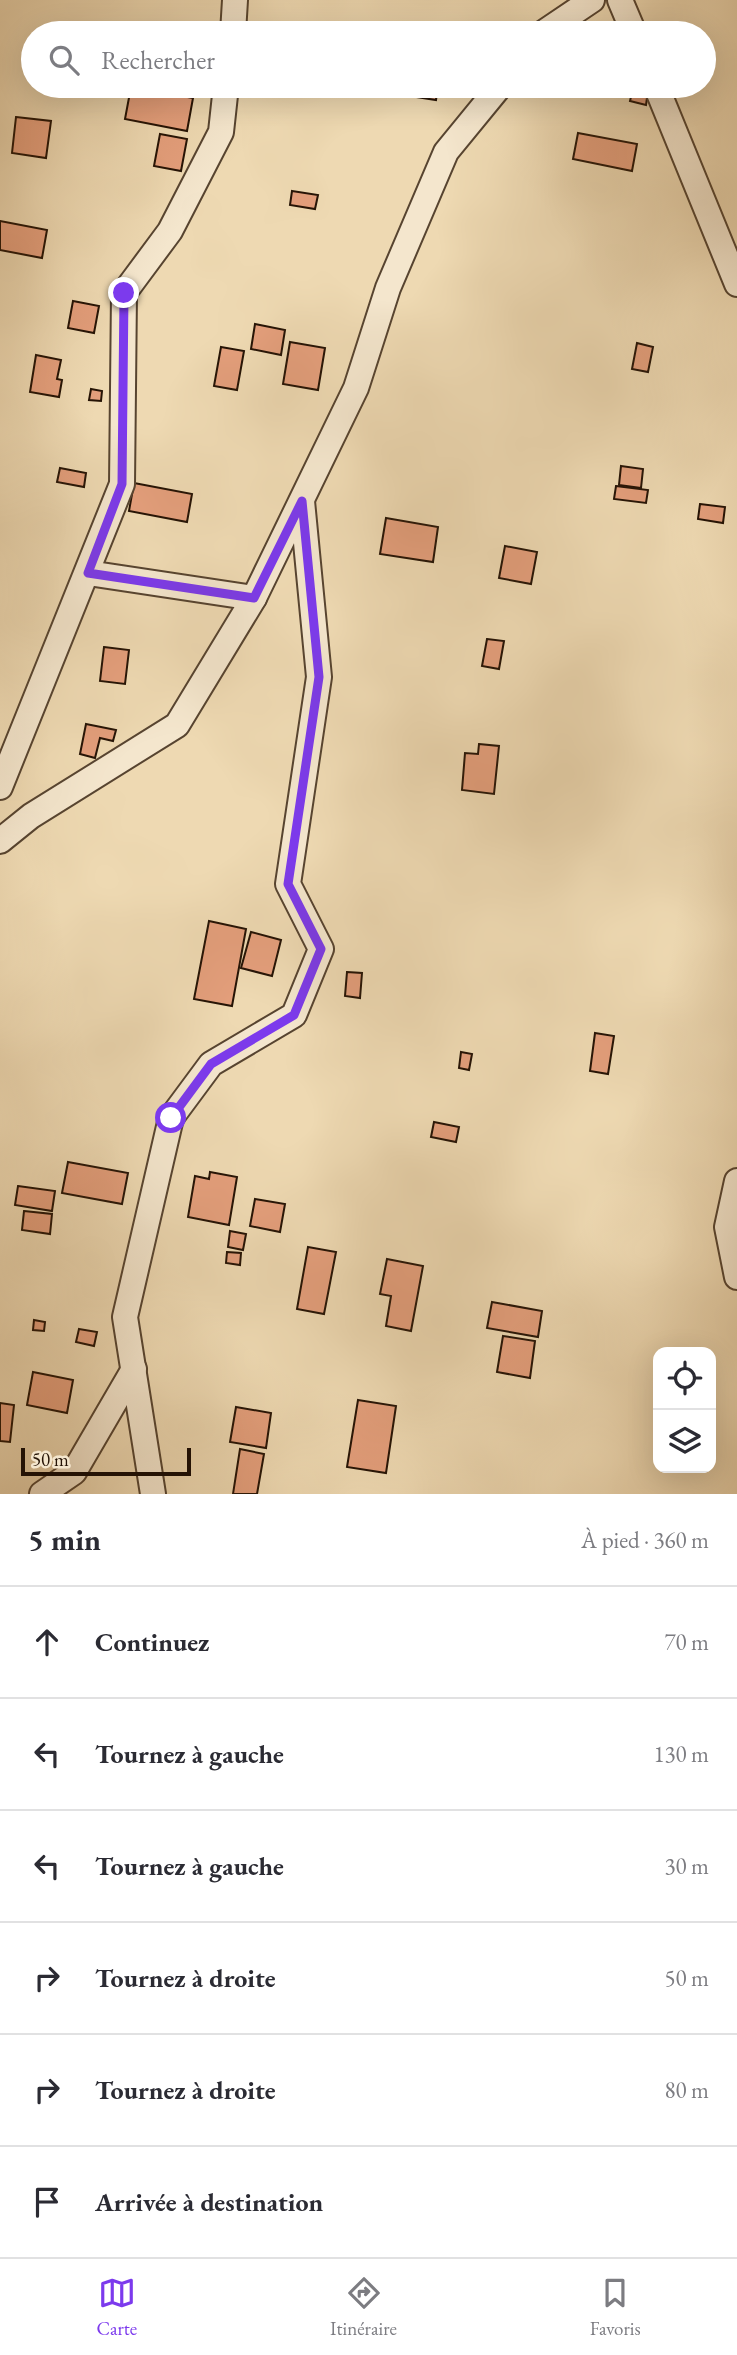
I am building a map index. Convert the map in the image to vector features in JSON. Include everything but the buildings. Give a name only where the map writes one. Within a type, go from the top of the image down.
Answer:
[{"type":"street","points":[[234,21],[235,0]]},
{"type":"street","points":[[561,21],[592,0]]},
{"type":"street","points":[[620,0],[629,21]]},
{"type":"street","points":[[0,787],[122,484],[124,293],[170,231],[221,132],[225,98]]},
{"type":"street","points":[[0,841],[31,816],[177,725],[254,598],[356,388],[388,288],[446,152],[490,98]]},
{"type":"street","points":[[661,98],[737,284]]},
{"type":"street","points":[[153,1494],[125,1317],[171,1118],[211,1064],[294,1015],[321,949],[288,884],[319,677],[302,501]]},
{"type":"street","points":[[88,573],[254,598]]},
{"type":"street","points":[[737,1181],[727,1227],[737,1276]]},
{"type":"street","points":[[42,1494],[74,1472],[134,1369]]},
{"type":"route","points":[[124,293],[122,484],[88,573],[254,598],[302,501],[319,677],[288,884],[321,949],[294,1015],[211,1064],[171,1118]]}]
